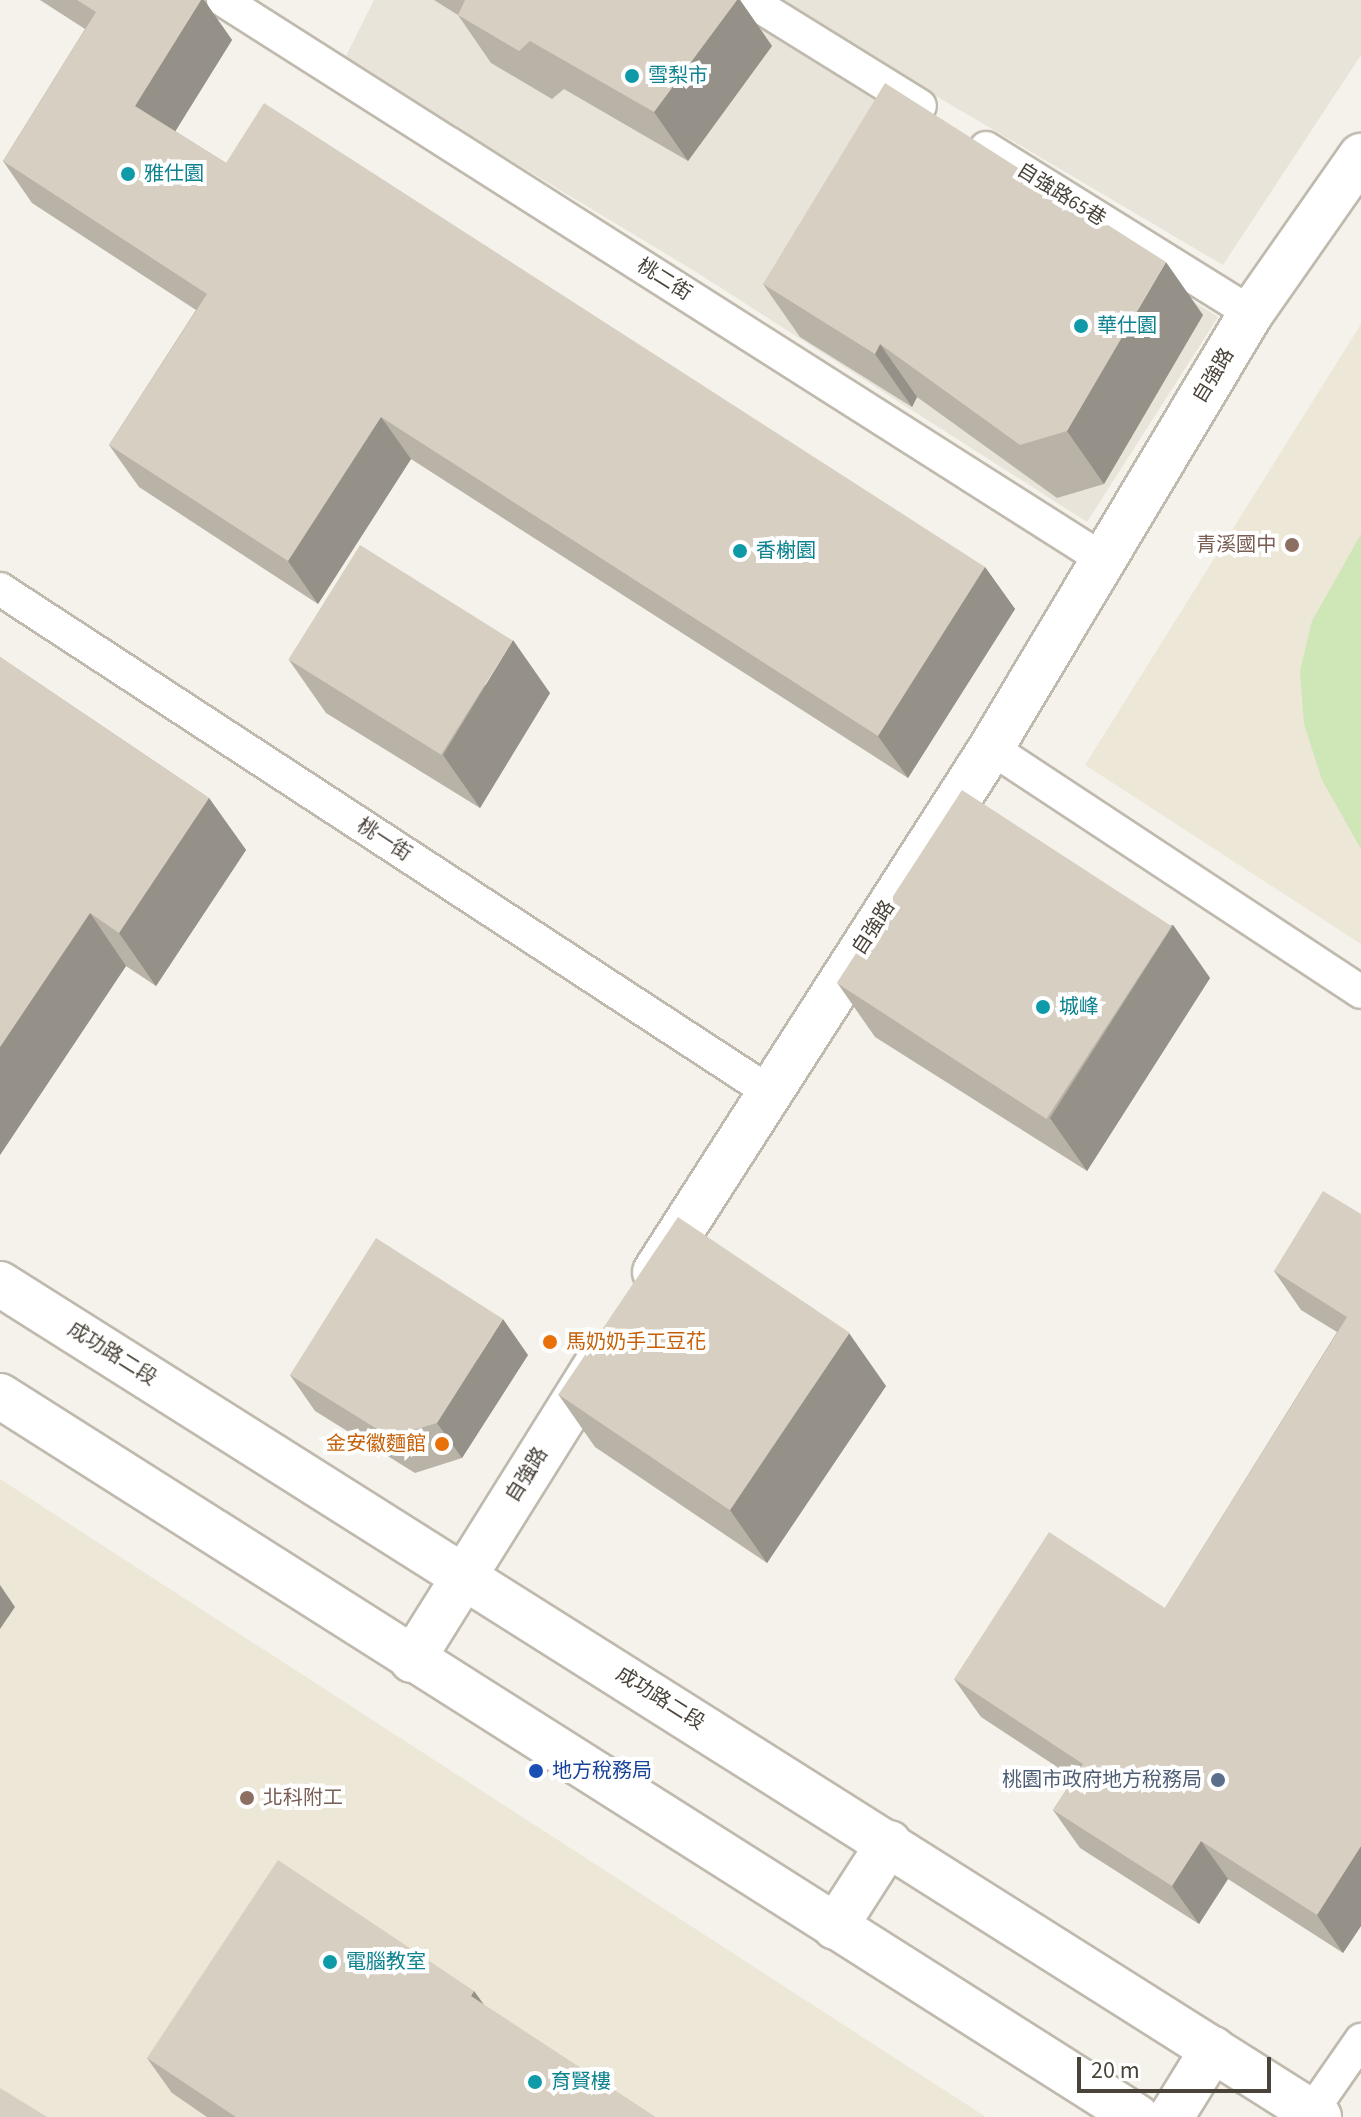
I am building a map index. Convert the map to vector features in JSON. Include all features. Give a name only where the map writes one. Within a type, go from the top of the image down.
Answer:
[{"type":"street","name":"自強路","points":[[412,1660],[768,1091],[991,748],[1251,313],[1361,156]]},
{"type":"street","name":"成功路二段","points":[[0,1284],[1315,2115]]},
{"type":"street","points":[[0,1396],[1137,2117]]},
{"type":"street","points":[[835,1927],[889,1843]]},
{"type":"street","points":[[1171,2117],[1213,2049]]},
{"type":"lane","name":"桃二街","points":[[223,0],[1104,560]]},
{"type":"lane","name":"自強路65巷","points":[[749,0],[1251,313]]},
{"type":"lane","name":"桃一街","points":[[0,589],[768,1091]]},
{"type":"lane","points":[[991,748],[1361,992]]},
{"type":"lane","points":[[1315,2115],[1361,2040]]},
{"type":"shaded area","points":[[374,0],[724,0],[824,68],[1218,317],[1087,522],[696,272],[344,60]]},
{"type":"shaded area","points":[[773,0],[1361,0],[1361,55],[1223,265]]},
{"type":"shaded area","name":"青溪國中","points":[[1361,324],[1361,944],[1085,765]]},
{"type":"shaded area","name":"北科附工","points":[[0,1479],[986,2117],[0,2117]]},
{"type":"green space","points":[[1361,534],[1361,849],[1322,780],[1304,724],[1300,671],[1312,621]]},
{"type":"building","points":[[77,0],[201,0],[135,106],[226,163],[264,103],[985,567],[878,736],[381,417],[288,561],[109,445],[207,294],[3,161],[96,12]]},
{"type":"building","points":[[465,0],[737,0],[654,112],[530,41],[519,51],[458,15]]},
{"type":"building","name":"華仕園","points":[[885,83],[1166,262],[1067,431],[1020,445],[880,344],[875,354],[763,284]]},
{"type":"building","points":[[360,545],[513,640],[441,755],[288,659]]},
{"type":"building","points":[[0,657],[209,798],[119,933],[90,913],[0,1047]]},
{"type":"building","name":"城峰","points":[[962,790],[1172,926],[1046,1119],[837,983]]},
{"type":"building","points":[[1323,1191],[1361,1214],[1361,1846],[1317,1915],[1201,1841],[1172,1886],[1053,1810],[1083,1764],[954,1679],[1049,1532],[1165,1608],[1347,1317],[1274,1271]]},
{"type":"building","points":[[678,1217],[850,1333],[730,1510],[558,1394]]},
{"type":"building","points":[[376,1238],[503,1319],[437,1423],[390,1437],[290,1375]]},
{"type":"building","name":"電腦教室","points":[[278,1860],[474,1991],[471,1996],[655,2117],[236,2117],[147,2058]]},
{"type":"building","points":[[0,2088],[47,2117],[0,2117]]},
{"type":"place","name":"雪梨市","points":[[632,76]]},
{"type":"place","name":"雅仕園","points":[[128,174]]},
{"type":"place","name":"華仕園","points":[[1081,326]]},
{"type":"place","name":"青溪國中","points":[[1292,545]]},
{"type":"place","name":"香榭園","points":[[740,551]]},
{"type":"place","name":"城峰","points":[[1043,1007]]},
{"type":"place","name":"馬奶奶手工豆花","points":[[550,1342]]},
{"type":"place","name":"金安徽麵館","points":[[442,1444]]},
{"type":"place","name":"地方稅務局","points":[[536,1771]]},
{"type":"place","name":"桃園市政府地方稅務局","points":[[1218,1780]]},
{"type":"place","name":"北科附工","points":[[247,1798]]},
{"type":"place","name":"電腦教室","points":[[330,1962]]},
{"type":"place","name":"育賢樓","points":[[535,2082]]}]
